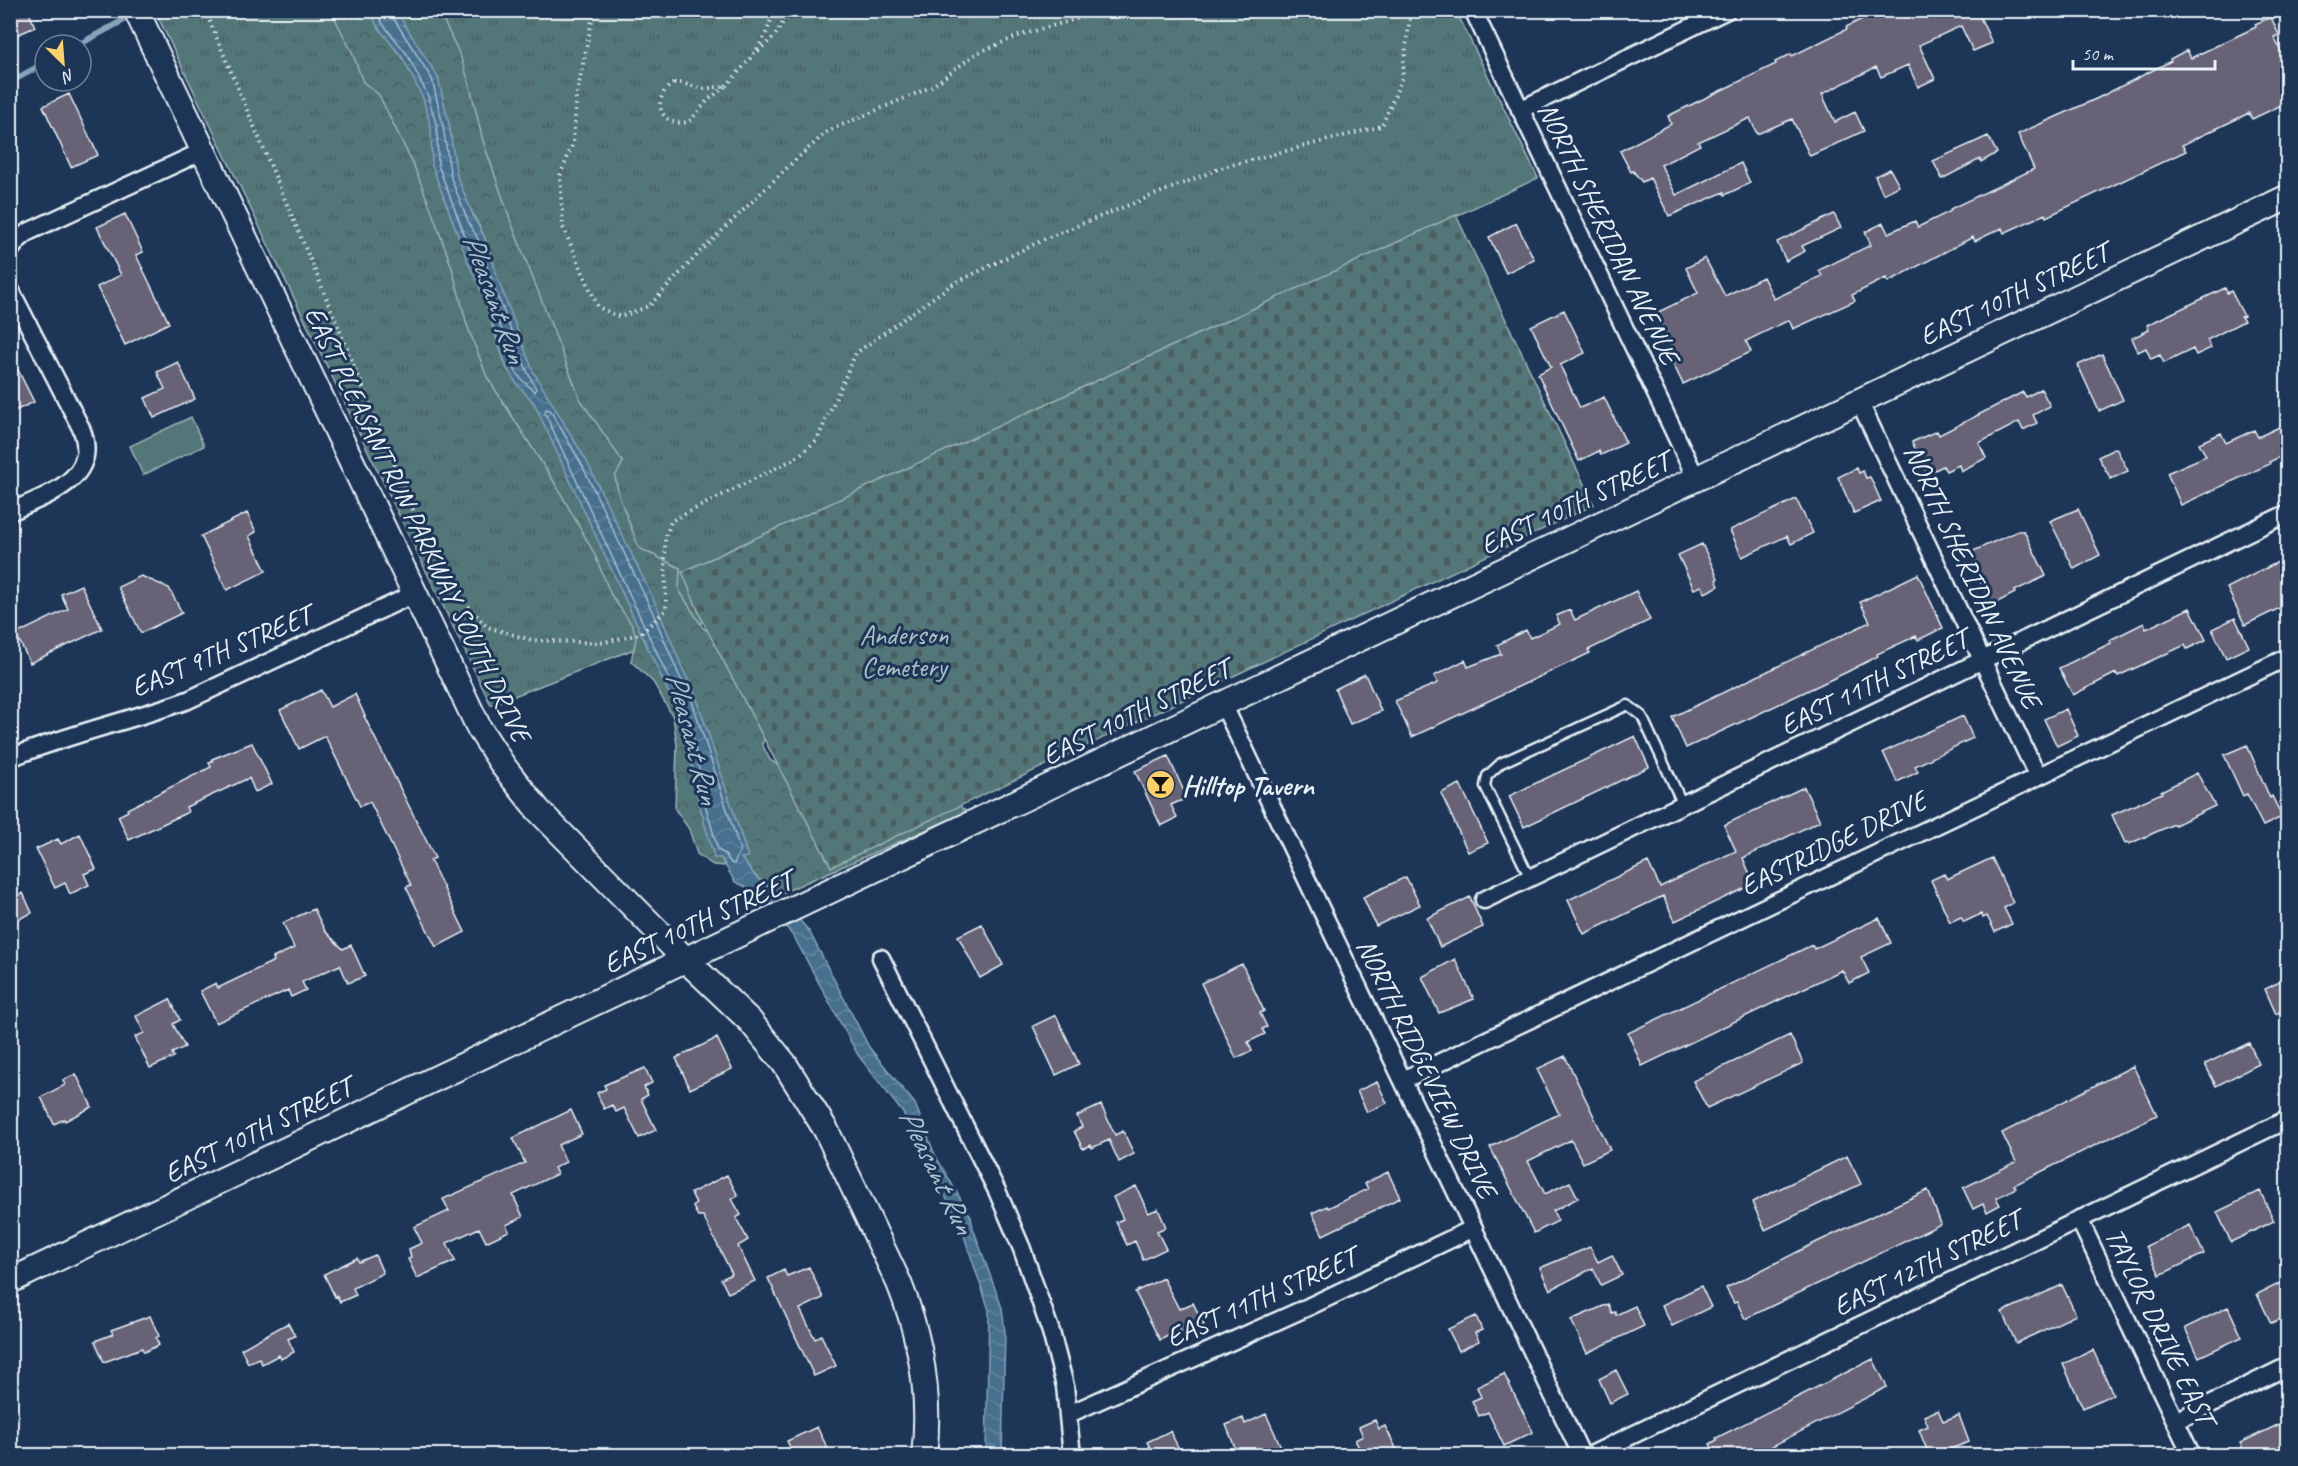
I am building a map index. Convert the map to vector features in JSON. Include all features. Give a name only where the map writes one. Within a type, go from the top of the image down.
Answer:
[{"type":"main road","name":"EAST PLEASANT RUN PARKWAY SOUTH DRIVE","points":[[136,10],[470,712],[509,774],[538,810],[686,960],[732,1003],[773,1048],[803,1091],[831,1140],[899,1283],[914,1325],[924,1377],[926,1422],[924,1455]]},
{"type":"main road","name":"EAST 10TH STREET","points":[[10,1281],[834,891],[2288,197]]},
{"type":"street","name":"NORTH SHERIDAN AVENUE","points":[[1473,10],[1696,478]]},
{"type":"street","points":[[1520,110],[1727,10]]},
{"type":"street","points":[[10,251],[17,240],[28,232],[203,151]]},
{"type":"street","points":[[10,289],[81,428],[86,451],[79,471],[69,482],[10,512]]},
{"type":"street","name":"NORTH SHERIDAN AVENUE","points":[[1859,401],[2037,775]]},
{"type":"street","name":"EAST 11TH STREET","points":[[1484,900],[2288,513]]},
{"type":"street","name":"EAST 9TH STREET","points":[[10,758],[76,733],[154,712],[188,700],[414,594]]},
{"type":"street","name":"EASTRIDGE DRIVE","points":[[1403,1080],[2288,657]]},
{"type":"street","name":"NORTH RIDGEVIEW DRIVE","points":[[1223,704],[1582,1455]]},
{"type":"street","points":[[881,958],[1015,1232],[1051,1332],[1069,1414],[1072,1455]]},
{"type":"street","name":"EAST 12TH STREET","points":[[1589,1455],[2288,1119]]},
{"type":"street","name":"TAYLOR DRIVE EAST","points":[[2079,1219],[2192,1455]]},
{"type":"street","name":"EAST 11TH STREET","points":[[1069,1414],[1316,1303],[1474,1228]]},
{"type":"street","points":[[2176,1421],[2288,1366]]},
{"type":"lane","points":[[1530,878],[1485,786],[1487,776],[1501,763],[1628,705],[1642,716],[1683,805]]},
{"type":"path","points":[[205,10],[439,573],[487,627],[531,640],[600,643],[640,634],[666,610],[665,539],[671,520],[796,458],[817,440],[856,354],[951,285],[1049,237],[1224,167],[1382,126],[1402,78],[1411,10]]},
{"type":"path","points":[[594,10],[576,99],[573,143],[560,176],[563,227],[598,307],[620,317],[649,306],[701,250],[828,131],[932,87],[977,53],[1021,35],[1107,10]]},
{"type":"path","points":[[755,54],[771,22],[773,10]]},
{"type":"path","points":[[726,86],[703,88],[674,83],[661,96],[661,110],[670,121],[684,123],[696,116],[708,100],[726,86],[774,37],[791,10]]},
{"type":"green space","points":[[155,11],[1456,11],[1538,178],[683,572],[703,622],[491,705]]},
{"type":"green space","points":[[331,11],[375,11],[414,59],[507,369],[540,411],[671,671],[719,854],[725,866],[713,865],[697,854],[689,829],[675,809],[677,745],[673,717],[653,682],[631,661],[636,639],[633,626],[611,595],[594,553],[556,485],[487,377],[467,325],[452,268],[414,166],[379,95],[363,82],[352,52]]},
{"type":"green space","points":[[389,11],[439,11],[460,55],[483,141],[511,222],[580,399],[623,462],[615,477],[620,499],[639,548],[680,568],[679,590],[703,628],[715,635],[773,722],[762,744],[770,760],[814,788],[951,799],[967,812],[777,895],[770,886],[758,879],[737,853],[715,777],[534,386],[507,317],[484,236],[452,173],[453,156],[449,124]]},
{"type":"green space","name":"Anderson Cemetery","points":[[1456,215],[1594,505],[831,867],[703,622],[682,572]]},
{"type":"green space","points":[[191,417],[204,446],[143,475],[130,446]]},
{"type":"water","name":"Pleasant Run","points":[[371,11],[396,11],[438,77],[449,124],[457,176],[484,236],[533,371],[586,460],[658,609],[696,696],[748,857],[741,858],[758,879],[770,886],[809,931],[869,1047],[915,1104],[935,1155],[971,1217],[1002,1308],[1005,1332],[1002,1455],[986,1455],[989,1310],[961,1227],[903,1113],[858,1055],[795,939],[763,895],[735,882],[721,858],[714,858],[700,807],[685,728],[534,403],[507,369],[485,299],[468,262],[432,166],[431,128],[423,98],[402,57],[377,26]]},
{"type":"building","points":[[10,10],[28,10],[35,27],[10,38]]},
{"type":"building","points":[[1880,10],[1994,10],[1980,17],[1992,43],[1973,51],[1961,26],[1919,45],[1935,79],[1918,87],[1908,65],[1881,77],[1876,67],[1822,94],[1835,122],[1855,112],[1864,131],[1810,156],[1792,119],[1757,134],[1750,118],[1698,142],[1700,145],[1661,165],[1676,195],[1741,163],[1750,183],[1669,216],[1650,178],[1642,182],[1633,171],[1631,172],[1620,151],[1671,124],[1668,116],[1776,64],[1775,62],[1791,54],[1792,56],[1847,29],[1846,27]]},
{"type":"building","points":[[2271,17],[2279,35],[2274,37],[2288,66],[2288,102],[2252,119],[2249,113],[2182,145],[2186,151],[2046,217],[2045,214],[2004,233],[2002,228],[1975,241],[1973,237],[1888,282],[1886,278],[1852,295],[1855,301],[1793,329],[1789,320],[1746,341],[1751,352],[1683,384],[1668,353],[1674,350],[1656,313],[1698,293],[1686,268],[1705,258],[1725,296],[1763,277],[1774,299],[1822,276],[1819,270],[1871,245],[1865,232],[1883,223],[1888,233],[1915,221],[1918,227],[2034,169],[2018,134],[2098,98],[2171,61],[2170,59],[2187,50],[2191,58],[2256,27],[2255,24]]},
{"type":"building","points":[[69,94],[98,155],[71,167],[43,106]]},
{"type":"building","points":[[1988,136],[1997,153],[1981,162],[1980,159],[1942,179],[1933,161]]},
{"type":"building","points":[[1890,169],[1899,186],[1883,194],[1875,176]]},
{"type":"building","points":[[125,214],[143,252],[136,255],[169,323],[125,345],[97,287],[121,275],[97,227]]},
{"type":"building","points":[[1834,214],[1841,228],[1802,246],[1805,251],[1786,261],[1777,242]]},
{"type":"building","points":[[1516,223],[1534,259],[1506,273],[1489,237]]},
{"type":"building","points":[[2225,288],[2227,293],[2231,291],[2244,316],[2241,317],[2244,321],[2207,340],[2211,348],[2196,355],[2193,349],[2164,363],[2160,355],[2151,359],[2146,348],[2138,352],[2132,338],[2149,330],[2147,325]]},
{"type":"building","points":[[1564,310],[1585,353],[1560,365],[1580,408],[1604,397],[1626,443],[1601,455],[1599,451],[1579,461],[1538,374],[1551,367],[1531,326]]},
{"type":"building","points":[[10,354],[34,402],[10,413]]},
{"type":"building","points":[[2102,354],[2123,400],[2099,411],[2078,365]]},
{"type":"building","points":[[178,362],[195,399],[154,418],[145,398],[165,389],[157,372]]},
{"type":"building","points":[[2041,389],[2050,406],[2033,415],[2037,423],[2023,430],[2019,422],[1979,443],[1986,458],[1961,471],[1959,465],[1946,471],[1943,466],[1927,474],[1912,442],[1937,431],[1939,435],[2023,392],[2026,397]]},
{"type":"building","points":[[2288,423],[2288,453],[2269,462],[2270,464],[2181,505],[2167,473],[2206,456],[2199,443],[2221,433],[2226,443],[2254,430],[2258,437]]},
{"type":"building","points":[[2116,448],[2128,471],[2111,479],[2098,457]]},
{"type":"building","points":[[1857,468],[1859,473],[1863,471],[1866,478],[1870,477],[1881,501],[1854,513],[1838,477]]},
{"type":"building","points":[[1796,499],[1813,533],[1791,544],[1787,536],[1742,557],[1730,530]]},
{"type":"building","points":[[2078,509],[2100,555],[2074,569],[2050,521]]},
{"type":"building","points":[[247,513],[256,532],[249,536],[266,571],[227,590],[201,536]]},
{"type":"building","points":[[2018,531],[2024,531],[2046,576],[2014,591],[2015,593],[1992,605],[1975,571],[1979,569],[1971,552]]},
{"type":"building","points":[[1702,544],[1718,578],[1716,580],[1719,586],[1705,593],[1702,586],[1694,589],[1678,555]]},
{"type":"building","points":[[2280,561],[2288,575],[2288,604],[2245,625],[2227,588]]},
{"type":"building","points":[[1918,574],[1943,628],[1918,640],[1916,636],[1877,654],[1878,656],[1847,672],[1686,748],[1672,717],[1870,622],[1860,602]]},
{"type":"building","points":[[141,576],[169,588],[182,613],[141,633],[118,587]]},
{"type":"building","points":[[81,585],[102,629],[30,663],[16,634],[68,609],[61,594]]},
{"type":"building","points":[[1636,591],[1650,620],[1588,650],[1590,653],[1412,737],[1395,701],[1438,683],[1434,676],[1465,660],[1468,667],[1501,654],[1497,645],[1526,630],[1530,638],[1560,624],[1556,616],[1570,610],[1575,620]]},
{"type":"building","points":[[2190,608],[2206,640],[2187,649],[2185,645],[2118,676],[2116,673],[2073,695],[2059,668],[2111,643],[2110,640],[2144,623],[2146,629]]},
{"type":"building","points":[[2235,618],[2249,647],[2226,658],[2212,629]]},
{"type":"building","points":[[1365,674],[1381,711],[1350,724],[1335,689]]},
{"type":"building","points":[[321,690],[330,707],[355,694],[435,858],[430,860],[465,932],[436,947],[406,887],[411,885],[370,802],[360,806],[325,736],[299,749],[280,710]]},
{"type":"building","points":[[2066,709],[2078,736],[2057,746],[2044,719]]},
{"type":"building","points":[[1963,716],[1973,738],[1915,766],[1918,772],[1897,782],[1883,752]]},
{"type":"building","points":[[1635,736],[1649,767],[1524,827],[1509,796]]},
{"type":"building","points":[[252,743],[272,784],[255,792],[249,778],[186,807],[188,812],[129,840],[118,816],[128,811],[127,809],[211,767],[209,763],[213,761],[212,759]]},
{"type":"building","points":[[2247,745],[2270,798],[2272,796],[2282,817],[2263,826],[2247,794],[2243,796],[2224,755]]},
{"type":"building","name":"Hilltop Tavern","points":[[1168,756],[1187,798],[1171,805],[1177,818],[1161,826],[1135,771]]},
{"type":"building","points":[[2197,773],[2215,806],[2129,844],[2125,843],[2112,815],[2162,793],[2161,791]]},
{"type":"building","points":[[1460,784],[1488,843],[1468,852],[1441,793]]},
{"type":"building","points":[[1804,787],[1820,821],[1743,858],[1754,884],[1675,921],[1663,896],[1584,934],[1568,900],[1648,862],[1660,887],[1736,851],[1724,825]]},
{"type":"building","points":[[80,834],[96,869],[84,874],[89,885],[70,894],[65,883],[55,888],[36,849],[58,839],[61,844]]},
{"type":"building","points":[[1992,858],[2013,903],[2004,908],[2012,924],[1995,932],[1987,916],[1983,918],[1981,914],[1964,922],[1961,917],[1950,922],[1931,880],[1944,874],[1947,879]]},
{"type":"building","points":[[1406,877],[1420,905],[1376,926],[1363,897]]},
{"type":"building","points":[[23,893],[32,913],[10,923],[10,899]]},
{"type":"building","points":[[1470,897],[1483,927],[1440,947],[1427,918]]},
{"type":"building","points":[[314,909],[325,931],[343,949],[351,945],[365,976],[348,983],[340,965],[302,982],[306,990],[291,997],[288,990],[216,1023],[200,991],[216,983],[218,988],[274,961],[273,958],[294,948],[283,923]]},
{"type":"building","points":[[1879,918],[1891,943],[1861,957],[1869,973],[1849,983],[1842,970],[1642,1066],[1628,1033],[1812,945],[1814,949]]},
{"type":"building","points":[[982,924],[1003,965],[980,978],[958,936]]},
{"type":"building","points":[[1455,959],[1474,999],[1439,1013],[1422,977]]},
{"type":"building","points":[[1242,964],[1264,1011],[1260,1013],[1267,1027],[1262,1029],[1265,1034],[1248,1042],[1252,1051],[1236,1058],[1201,983]]},
{"type":"building","points":[[2288,978],[2288,1008],[2276,1014],[2265,989]]},
{"type":"building","points":[[170,999],[180,1020],[173,1024],[185,1047],[172,1053],[174,1057],[150,1068],[135,1037],[144,1033],[136,1016]]},
{"type":"building","points":[[1056,1015],[1079,1064],[1056,1075],[1033,1026]]},
{"type":"building","points":[[1790,1035],[1803,1063],[1707,1108],[1693,1081]]},
{"type":"building","points":[[717,1038],[732,1069],[690,1089],[676,1058]]},
{"type":"building","points":[[2249,1043],[2259,1064],[2216,1086],[2205,1064]]},
{"type":"building","points":[[1565,1056],[1610,1150],[1583,1163],[1571,1140],[1528,1161],[1545,1194],[1570,1182],[1578,1198],[1553,1211],[1558,1221],[1534,1233],[1490,1147],[1559,1114],[1537,1069]]},
{"type":"building","points":[[2133,1066],[2157,1115],[2014,1185],[2016,1188],[1996,1198],[2000,1205],[1987,1212],[1983,1204],[1973,1209],[1963,1188],[2016,1162],[2002,1133]]},
{"type":"building","points":[[645,1068],[652,1083],[644,1087],[648,1095],[641,1099],[656,1130],[639,1138],[624,1108],[616,1112],[612,1105],[604,1109],[597,1093],[606,1089],[604,1085]]},
{"type":"building","points":[[76,1074],[92,1107],[54,1124],[41,1097],[65,1085],[63,1080]]},
{"type":"building","points":[[1377,1082],[1387,1103],[1367,1112],[1357,1091]]},
{"type":"building","points":[[1101,1105],[1115,1135],[1123,1131],[1134,1154],[1119,1162],[1109,1140],[1092,1148],[1091,1145],[1083,1149],[1074,1131],[1082,1127],[1077,1116]]},
{"type":"building","points":[[571,1110],[582,1134],[558,1145],[566,1162],[554,1168],[557,1174],[513,1195],[523,1217],[506,1225],[509,1231],[486,1242],[479,1228],[447,1243],[455,1261],[417,1278],[408,1259],[411,1257],[409,1249],[422,1243],[414,1227],[449,1211],[443,1199],[525,1163],[513,1138]]},
{"type":"building","points":[[1847,1156],[1861,1184],[1765,1230],[1752,1202]]},
{"type":"building","points":[[1388,1172],[1400,1198],[1323,1235],[1312,1213],[1368,1189],[1365,1183]]},
{"type":"building","points":[[727,1175],[738,1196],[732,1199],[741,1215],[736,1218],[748,1240],[738,1246],[755,1281],[728,1293],[721,1279],[732,1274],[703,1216],[698,1216],[693,1207],[696,1203],[691,1193]]},
{"type":"building","points":[[1136,1186],[1148,1213],[1158,1209],[1166,1227],[1157,1231],[1166,1249],[1143,1260],[1135,1241],[1127,1245],[1116,1222],[1123,1219],[1113,1197]]},
{"type":"building","points":[[1928,1190],[1941,1224],[1745,1319],[1737,1302],[1734,1303],[1726,1288],[1817,1242]]},
{"type":"building","points":[[2260,1191],[2274,1221],[2231,1242],[2217,1212]]},
{"type":"building","points":[[2190,1225],[2204,1254],[2160,1275],[2146,1246]]},
{"type":"building","points":[[1590,1247],[1598,1262],[1612,1255],[1622,1275],[1601,1285],[1593,1268],[1550,1290],[1540,1268]]},
{"type":"building","points":[[375,1255],[383,1273],[353,1288],[356,1295],[340,1302],[337,1296],[335,1297],[324,1274],[357,1258],[359,1262]]},
{"type":"building","points":[[809,1267],[823,1298],[800,1309],[815,1339],[821,1335],[836,1366],[814,1376],[768,1278],[784,1270],[787,1276]]},
{"type":"building","points":[[1163,1278],[1179,1309],[1193,1303],[1204,1325],[1183,1335],[1180,1330],[1160,1340],[1135,1292]]},
{"type":"building","points":[[2288,1280],[2288,1316],[2271,1323],[2257,1294]]},
{"type":"building","points":[[2062,1285],[2076,1315],[2016,1343],[2002,1312]]},
{"type":"building","points":[[1701,1286],[1711,1307],[1672,1326],[1662,1305]]},
{"type":"building","points":[[1608,1304],[1612,1313],[1615,1312],[1616,1315],[1635,1306],[1644,1326],[1587,1353],[1571,1320]]},
{"type":"building","points":[[2228,1307],[2242,1337],[2199,1357],[2185,1328]]},
{"type":"building","points":[[150,1316],[159,1336],[156,1338],[159,1345],[144,1352],[142,1348],[104,1362],[95,1341],[113,1334],[111,1330]]},
{"type":"building","points":[[1476,1316],[1482,1330],[1475,1333],[1479,1341],[1459,1351],[1448,1329]]},
{"type":"building","points":[[288,1323],[295,1336],[288,1339],[294,1352],[281,1359],[279,1355],[262,1364],[259,1358],[248,1363],[241,1349]]},
{"type":"building","points":[[2093,1350],[2113,1394],[2083,1408],[2063,1364]]},
{"type":"building","points":[[1873,1359],[1887,1387],[1755,1455],[1716,1455],[1710,1444],[1717,1440],[1716,1438]]},
{"type":"building","points":[[1616,1370],[1628,1394],[1610,1403],[1599,1379]]},
{"type":"building","points":[[1504,1374],[1533,1432],[1504,1446],[1488,1412],[1479,1416],[1472,1401],[1481,1397],[1477,1387]]},
{"type":"building","points":[[1938,1410],[1943,1421],[1959,1415],[1969,1442],[1929,1455],[1919,1430],[1928,1426],[1924,1416]]},
{"type":"building","points":[[1266,1414],[1282,1449],[1267,1455],[1238,1455],[1226,1425],[1243,1418],[1245,1424]]},
{"type":"building","points":[[1375,1420],[1379,1429],[1385,1426],[1397,1450],[1384,1455],[1379,1449],[1363,1455],[1355,1440],[1363,1436],[1359,1427]]},
{"type":"building","points":[[2288,1420],[2288,1455],[2246,1455],[2240,1443]]},
{"type":"building","points":[[817,1427],[831,1455],[794,1455],[787,1441]]},
{"type":"building","points":[[1170,1431],[1182,1455],[1154,1455],[1147,1442]]},
{"type":"waterway","points":[[93,37],[122,21]]},
{"type":"waterway","points":[[10,82],[33,70]]},
{"type":"place","name":"Hilltop Tavern","points":[[1161,785]]}]
